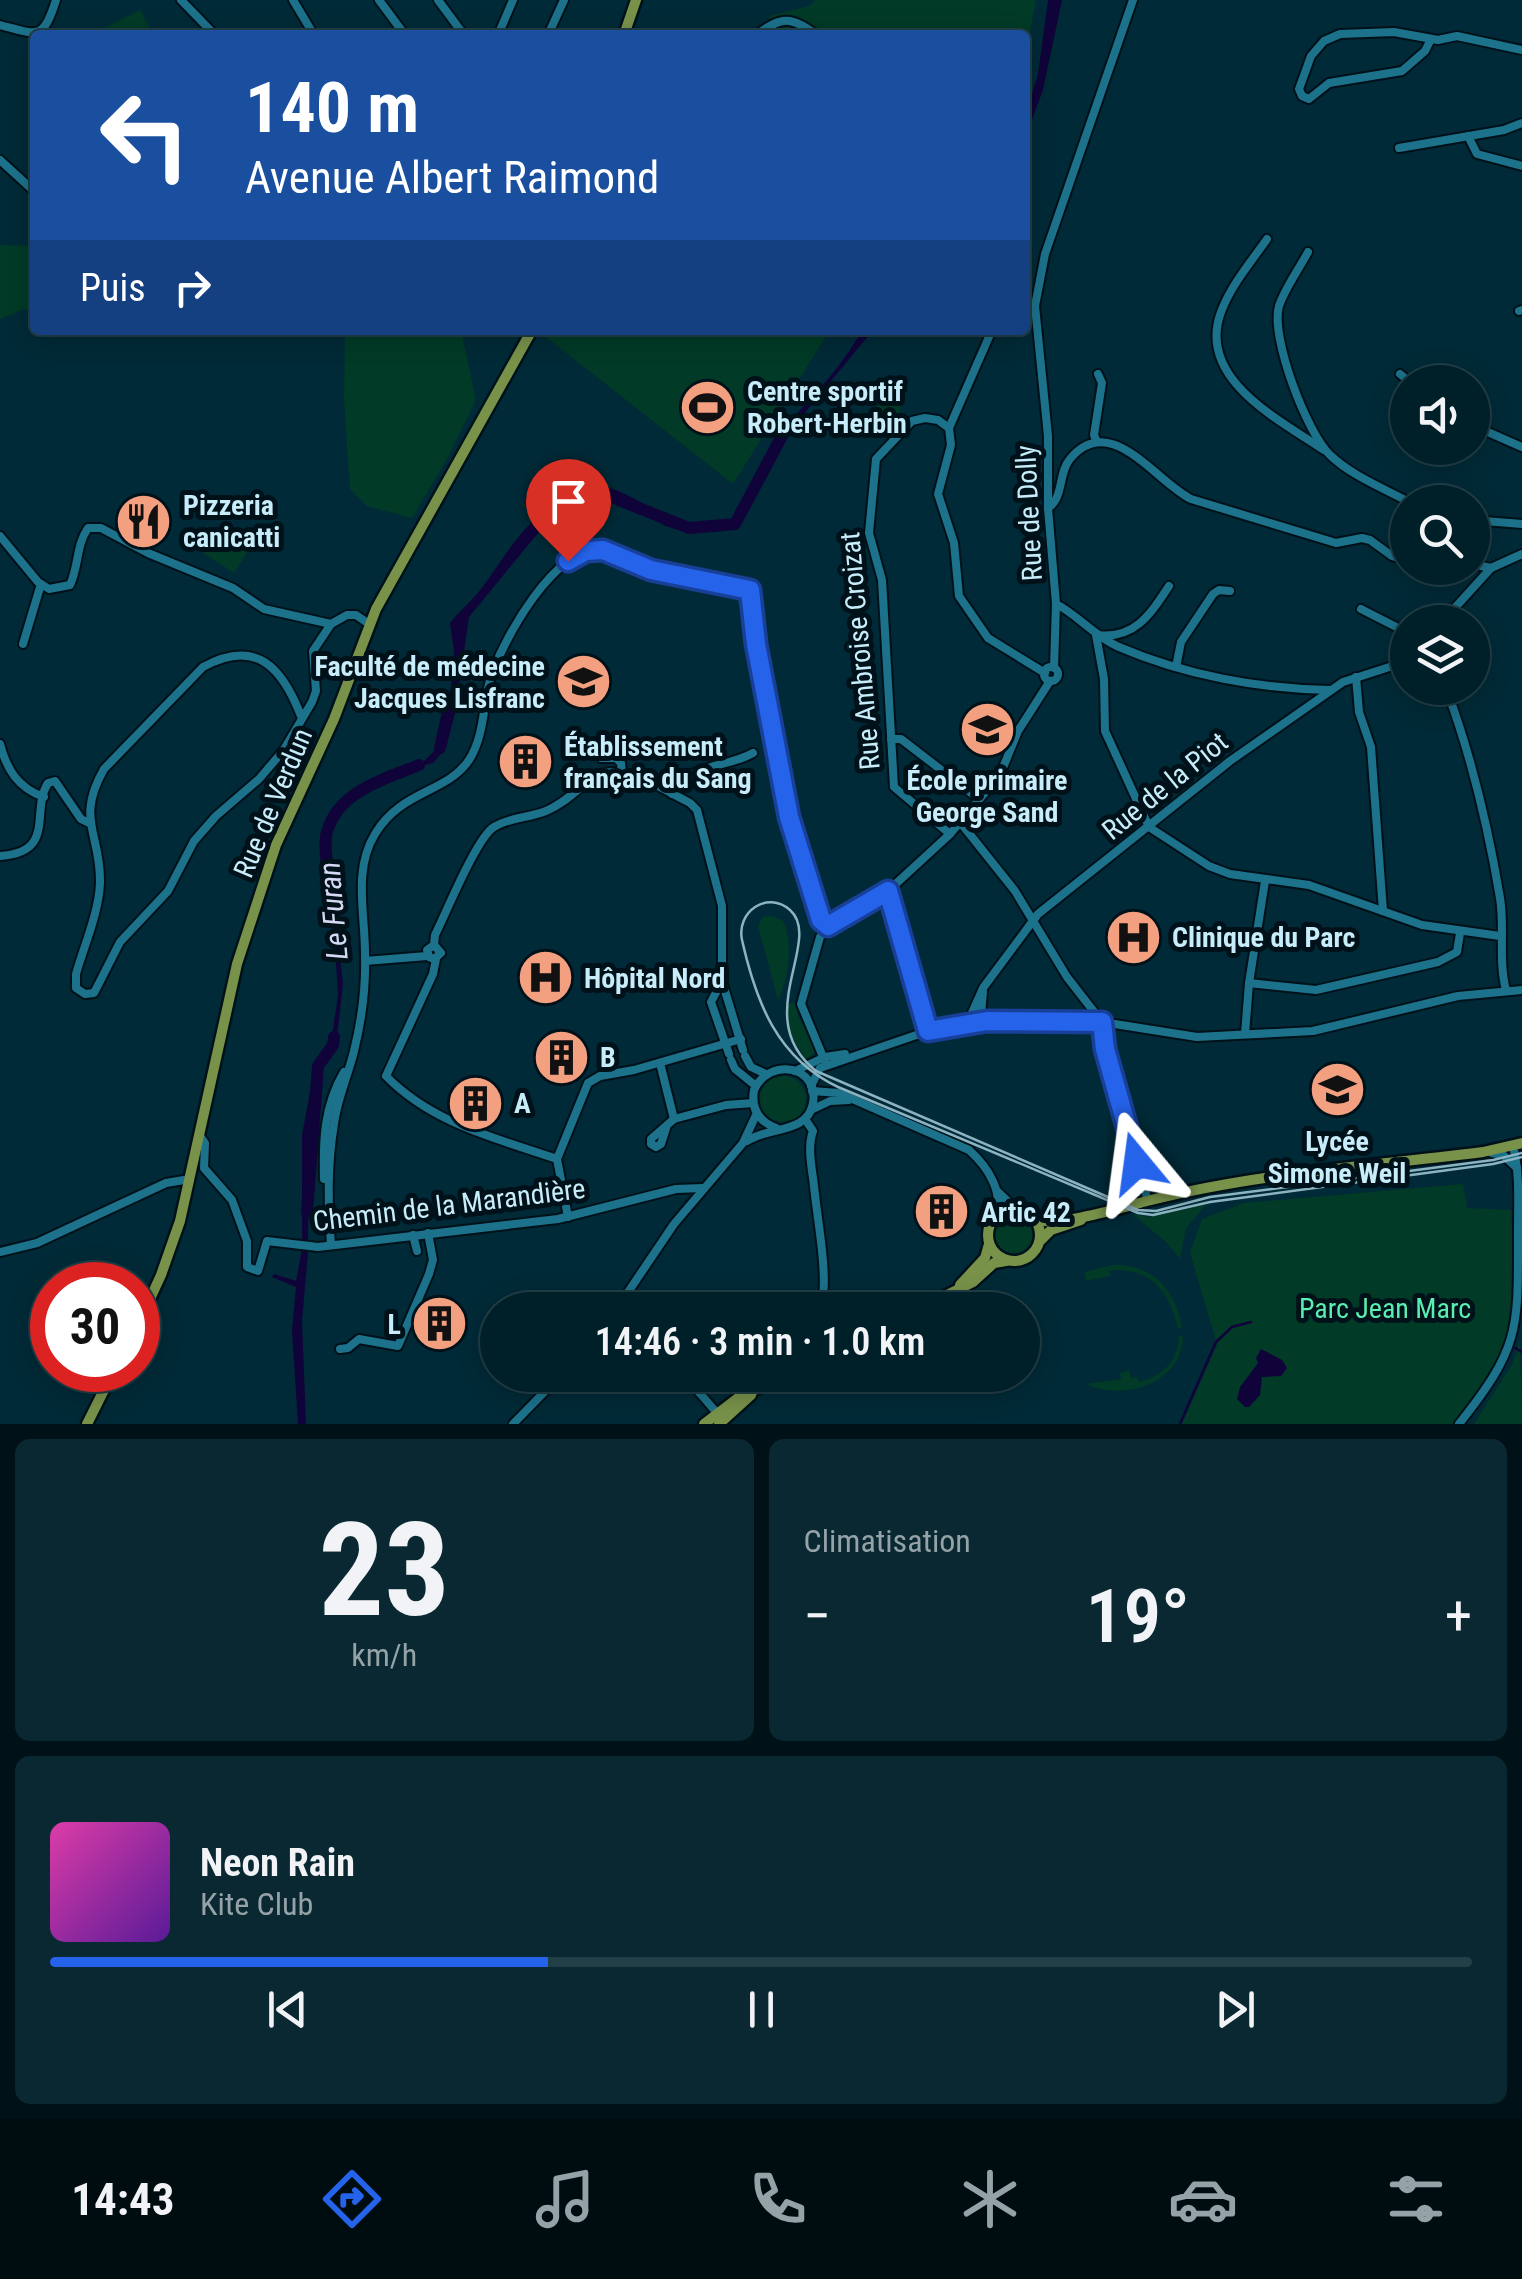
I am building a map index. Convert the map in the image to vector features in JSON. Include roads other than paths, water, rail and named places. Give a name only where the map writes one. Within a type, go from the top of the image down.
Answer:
[{"type":"main road","points":[[626,30],[636,0]]},
{"type":"main road","name":"Rue de Verdun","points":[[160,1279],[190,1179],[238,964],[284,827],[334,719],[369,624],[529,335]]},
{"type":"main road","points":[[952,1292],[973,1282],[994,1263],[1030,1256],[1048,1231],[1090,1216],[1219,1184],[1518,1145]]},
{"type":"main road","points":[[956,1290],[985,1258],[988,1232],[1004,1212],[1016,1209],[1046,1223],[1090,1216]]},
{"type":"main road","points":[[1035,1220],[1039,1242]]},
{"type":"main road","points":[[989,1244],[1006,1261]]},
{"type":"main road","points":[[87,1424],[103,1392]]},
{"type":"main road","points":[[704,1424],[718,1419],[754,1392]]},
{"type":"street","points":[[43,30],[56,0]]},
{"type":"street","points":[[181,0],[210,30]]},
{"type":"street","points":[[293,0],[311,30]]},
{"type":"street","points":[[379,0],[402,30]]},
{"type":"street","points":[[438,0],[460,30]]},
{"type":"street","points":[[500,30],[512,0]]},
{"type":"street","points":[[550,30],[564,0]]},
{"type":"street","name":"Rue de Dolly","points":[[1133,0],[1045,254],[1035,306],[1048,436],[1048,508],[1056,604],[1096,635],[1119,647],[1176,666],[1248,683],[1330,690]]},
{"type":"street","points":[[764,30],[788,20],[810,30]]},
{"type":"street","points":[[0,25],[30,32]]},
{"type":"street","points":[[1431,39],[1425,51],[1402,71],[1329,83],[1309,98],[1302,96],[1299,89],[1311,56],[1324,41],[1340,34],[1394,32],[1431,39],[1457,36],[1522,50]]},
{"type":"street","points":[[1400,148],[1522,123]]},
{"type":"street","points":[[1468,136],[1477,154],[1522,166]]},
{"type":"street","points":[[0,160],[30,187]]},
{"type":"street","points":[[1267,239],[1219,315],[1218,340],[1225,370],[1246,397],[1349,470],[1390,492]]},
{"type":"street","points":[[1308,252],[1278,308],[1281,339],[1308,423],[1328,453]]},
{"type":"street","points":[[1030,308],[1035,306]]},
{"type":"street","points":[[990,335],[949,428],[951,445],[938,494],[954,543],[959,596],[988,638],[1031,667],[1049,674]]},
{"type":"street","points":[[1096,442],[1102,383],[1098,374]]},
{"type":"street","name":"Rue Ambroise Croizat","points":[[949,428],[938,420],[912,421],[876,459],[870,534],[882,580],[894,788],[950,834]]},
{"type":"street","points":[[1490,434],[1522,446]]},
{"type":"street","points":[[1048,508],[1057,500],[1064,467],[1073,454],[1096,442],[1116,444],[1130,451],[1178,493],[1192,499],[1336,543],[1370,540],[1390,555]]},
{"type":"street","points":[[1490,521],[1522,524]]},
{"type":"street","points":[[0,536],[41,584],[60,589],[70,584],[81,538],[88,528],[101,528],[148,553],[233,588],[264,609],[332,624]]},
{"type":"street","points":[[330,1246],[328,1178],[334,1122],[362,1009],[366,853],[386,817],[416,794],[456,775],[470,759],[502,648],[518,619],[568,561],[586,551],[603,550],[684,579],[750,590],[756,644],[789,817],[818,916],[828,926]]},
{"type":"street","points":[[1458,605],[1492,568],[1522,554]]},
{"type":"street","points":[[24,644],[41,584]]},
{"type":"street","points":[[1169,586],[1129,633],[1116,637],[1096,635],[1104,679],[1105,731],[1149,827],[1209,866],[1265,881],[1309,885],[1422,925],[1500,936]]},
{"type":"street","points":[[1176,666],[1181,642],[1213,594],[1230,591]]},
{"type":"street","points":[[826,1061],[803,1013],[801,1000],[815,946],[828,926],[888,891],[950,834],[1000,775],[1018,731],[1049,674],[1056,604]]},
{"type":"street","points":[[1360,609],[1390,624]]},
{"type":"street","points":[[302,716],[289,685],[278,673],[252,658],[223,656],[203,667],[104,769],[94,786],[89,823],[100,866],[100,888],[76,974],[76,988],[85,994],[94,993],[102,984],[120,942],[168,892],[194,842],[283,751],[316,691],[313,651],[332,624],[356,616],[369,624]]},
{"type":"street","name":"Rue de la Piot","points":[[967,1024],[983,988],[1033,920],[1230,761],[1330,690],[1390,666]]},
{"type":"street","points":[[1356,677],[1360,712],[1371,747],[1383,911]]},
{"type":"street","points":[[1454,705],[1501,903],[1506,990]]},
{"type":"street","points":[[891,740],[901,739],[979,800]]},
{"type":"street","points":[[0,744],[17,782],[44,797]]},
{"type":"street","points":[[672,794],[678,780],[753,753]]},
{"type":"street","points":[[601,758],[616,758],[622,772]]},
{"type":"street","points":[[556,1159],[470,1131],[418,1102],[386,1076],[433,974],[428,948],[434,945],[484,834],[515,818],[545,812],[609,770],[672,794],[696,810],[722,906],[722,981],[744,1053],[752,1067],[766,1074]]},
{"type":"street","points":[[0,856],[14,855],[30,846],[39,832],[48,783],[55,782],[81,819],[89,823]]},
{"type":"street","points":[[960,822],[987,853],[1067,977],[1102,1022],[1105,1049],[1148,1201]]},
{"type":"street","points":[[1245,1034],[1265,881]]},
{"type":"street","points":[[888,891],[928,1031]]},
{"type":"street","points":[[1249,983],[1316,990],[1419,966],[1457,952],[1460,933]]},
{"type":"street","points":[[365,961],[432,957]]},
{"type":"street","points":[[722,981],[711,1002],[735,1069],[756,1086]]},
{"type":"street","points":[[983,988],[982,1014],[987,1021]]},
{"type":"street","points":[[776,1128],[756,1113],[753,1103],[756,1086],[766,1074],[781,1068],[795,1071],[928,1031],[987,1021],[1102,1022],[1198,1036],[1313,1031],[1458,996],[1522,992]]},
{"type":"street","points":[[568,1217],[556,1159],[588,1082],[741,1039]]},
{"type":"street","points":[[811,1110],[816,1071],[826,1061]]},
{"type":"street","points":[[660,1063],[670,1122],[726,1105],[753,1103]]},
{"type":"street","points":[[795,1071],[812,1089],[840,1092],[969,1150],[982,1162],[1007,1204],[1016,1209]]},
{"type":"street","points":[[743,1143],[776,1128],[802,1122],[811,1110],[830,1100],[854,1100]]},
{"type":"street","points":[[630,1292],[703,1188],[743,1143],[756,1113]]},
{"type":"street","points":[[802,1122],[810,1131],[824,1292]]},
{"type":"street","name":"Chemin de la Marandière","points":[[200,1136],[205,1142],[204,1168],[232,1200],[247,1241],[247,1267],[258,1271],[267,1241],[330,1246],[568,1217],[676,1189],[703,1188]]},
{"type":"street","points":[[1459,1424],[1499,1370],[1514,1334],[1518,1298],[1518,1145]]},
{"type":"street","points":[[1484,1152],[1500,1154],[1517,1168]]},
{"type":"street","points":[[0,1252],[37,1243],[166,1183],[190,1179]]},
{"type":"street","points":[[994,1220],[998,1209],[996,1188]]},
{"type":"street","points":[[340,1348],[348,1348],[359,1339],[398,1346],[430,1274],[433,1260],[428,1234]]},
{"type":"street","points":[[413,1235],[417,1251]]},
{"type":"street","points":[[513,1424],[544,1392]]},
{"type":"street","points":[[700,1393],[718,1419]]},
{"type":"water","points":[[1048,0],[1062,0],[1043,90],[1030,125],[1030,100],[1038,74]]},
{"type":"water","points":[[859,335],[869,335],[775,449],[751,502],[733,526],[716,532],[673,528],[606,493],[582,490],[570,494],[469,617],[455,713],[440,755],[433,763],[399,771],[366,788],[337,812],[327,849],[343,984],[336,1046],[319,1069],[309,1132],[308,1241],[302,1241],[302,1135],[314,1070],[330,1050],[338,995],[323,831],[334,809],[387,771],[421,764],[437,748],[448,719],[454,651],[450,623],[481,589],[521,533],[557,500],[571,481],[607,487],[664,519],[689,527],[721,525],[733,517],[752,492],[780,427],[799,411]]},
{"type":"water","points":[[302,1249],[308,1252],[302,1322],[306,1424],[298,1424],[292,1330],[296,1287],[272,1277],[274,1274],[296,1281]]},
{"type":"water","points":[[1261,1349],[1282,1360],[1287,1368],[1281,1376],[1262,1377],[1260,1395],[1245,1407],[1237,1399],[1240,1387],[1258,1363],[1256,1358]]},
{"type":"waterway","name":"Le Furan","points":[[581,485],[689,528],[735,524],[783,434]]},
{"type":"waterway","name":"Le Furan","points":[[440,748],[451,699]]},
{"type":"waterway","name":"Le Furan","points":[[332,903],[326,847],[333,818],[341,806],[364,788],[419,765]]},
{"type":"waterway","name":"Le Furan","points":[[307,1212],[318,1066],[334,1037]]},
{"type":"waterway","points":[[1180,1424],[1216,1342],[1232,1327],[1251,1322]]},
{"type":"waterway","points":[[1515,1348],[1522,1352]]},
{"type":"tram line","points":[[1522,1153],[1210,1197],[1156,1211],[1138,1210],[816,1071],[797,1050],[788,1028],[787,1005],[799,940],[798,923],[781,904],[763,903],[748,913],[741,930],[754,985],[772,1026],[799,1061],[817,1075],[1138,1213],[1153,1215],[1210,1202],[1522,1157]]},
{"type":"place","name":"Centre sportif Robert-Herbin","points":[[708,407]]},
{"type":"place","name":"Pizzeria canicatti","points":[[144,521]]},
{"type":"place","name":"Faculté de médecine Jacques Lisfranc","points":[[584,682]]},
{"type":"place","name":"École primaire George Sand","points":[[987,729]]},
{"type":"place","name":"Établissement français du Sang","points":[[525,762]]},
{"type":"place","name":"Clinique du Parc","points":[[1133,937]]},
{"type":"place","name":"Hôpital Nord","points":[[545,978]]},
{"type":"place","name":"B","points":[[561,1057]]},
{"type":"place","name":"Lycée Simone Weil","points":[[1337,1090]]},
{"type":"place","name":"A","points":[[475,1103]]},
{"type":"place","name":"Artic 42","points":[[942,1212]]},
{"type":"place","name":"L","points":[[440,1324]]},
{"type":"park label","name":"Parc Jean Marc","points":[[1385,1308]]}]
